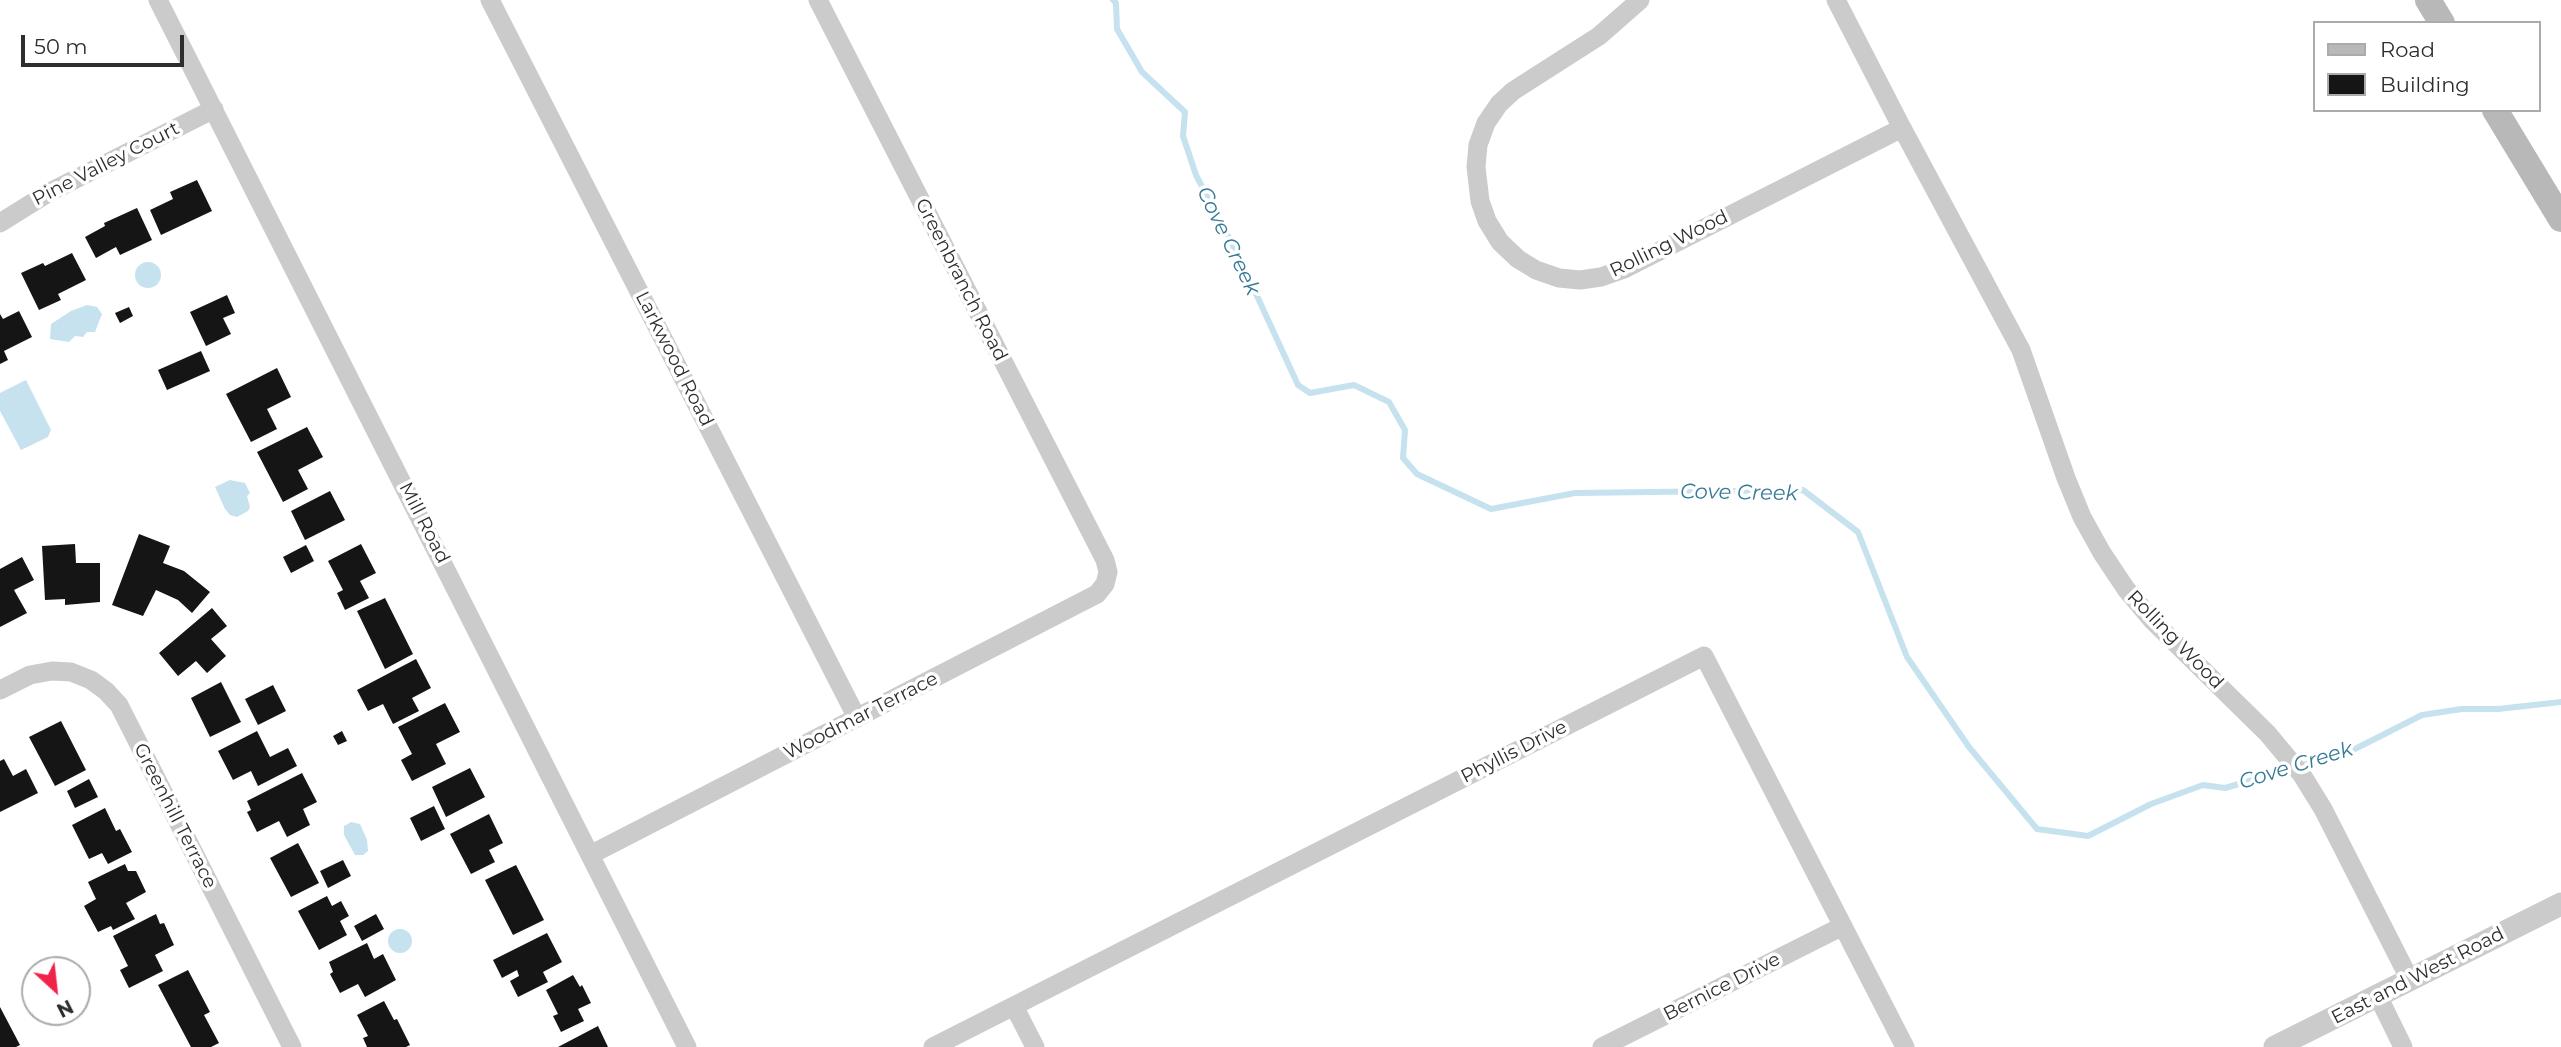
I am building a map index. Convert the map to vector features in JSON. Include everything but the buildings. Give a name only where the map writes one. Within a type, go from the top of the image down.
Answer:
[{"type":"main road","points":[[2428,0],[2441,21]]},
{"type":"main road","points":[[2496,112],[2561,219]]},
{"type":"street","name":"Mill Road","points":[[158,0],[687,1047]]},
{"type":"street","name":"Larkwood Road","points":[[490,0],[857,718]]},
{"type":"street","name":"Greenbranch Road","points":[[818,0],[1104,560]]},
{"type":"street","name":"Rolling Wood","points":[[1640,0],[1599,36],[1513,91],[1499,104],[1486,123],[1478,145],[1476,167],[1480,201],[1487,221],[1500,242],[1518,259],[1536,270],[1559,278],[1580,279],[1601,277],[1624,269],[1902,128]]},
{"type":"street","name":"Rolling Wood","points":[[1836,0],[2021,350],[2070,488],[2102,553],[2126,589],[2153,621],[2268,734],[2302,775],[2323,809],[2410,980]]},
{"type":"street","name":"Pine Valley Court","points":[[0,223],[32,201],[214,109]]},
{"type":"street","name":"Woodmar Terrace","points":[[590,855],[1097,594],[1105,584],[1108,572],[1104,560]]},
{"type":"street","name":"Phyllis Drive","points":[[933,1047],[1704,656],[1905,1047]]},
{"type":"street","name":"Greenhill Terrace","points":[[0,690],[30,675],[52,671],[71,672],[91,680],[119,705],[292,1047]]},
{"type":"street","name":"East and West Road","points":[[2275,1047],[2561,904]]},
{"type":"street","name":"Bernice Drive","points":[[1602,1047],[1843,926]]},
{"type":"street","points":[[2378,996],[2403,1047]]},
{"type":"street","points":[[1014,1006],[1035,1047]]},
{"type":"water","points":[[148,262],[157,266],[161,275],[157,284],[148,288],[139,284],[135,275],[139,266]]},
{"type":"water","points":[[87,305],[97,307],[102,314],[95,332],[87,332],[83,337],[75,336],[69,342],[50,339],[51,324],[71,311]]},
{"type":"water","points":[[26,380],[51,430],[48,437],[21,450],[0,411],[0,393]]},
{"type":"water","points":[[230,480],[245,483],[250,493],[247,496],[250,507],[248,511],[237,517],[230,515],[225,509],[215,487]]},
{"type":"water","points":[[351,822],[360,824],[367,840],[368,851],[363,855],[355,855],[344,835],[344,826]]},
{"type":"water","points":[[395,929],[405,929],[412,936],[412,946],[405,953],[395,953],[388,946],[388,936]]},
{"type":"waterway","name":"Cove Creek","points":[[1113,0],[1116,3],[1117,29],[1142,72],[1185,112],[1183,136],[1196,175],[1240,259],[1298,385],[1310,393],[1354,385],[1389,402],[1405,430],[1403,458],[1417,474],[1491,509],[1575,493],[1803,490],[1858,532],[1907,657],[1969,747],[2037,829],[2088,836],[2151,804],[2203,785],[2225,788],[2351,751],[2422,715],[2462,709],[2498,709],[2561,702]]}]
